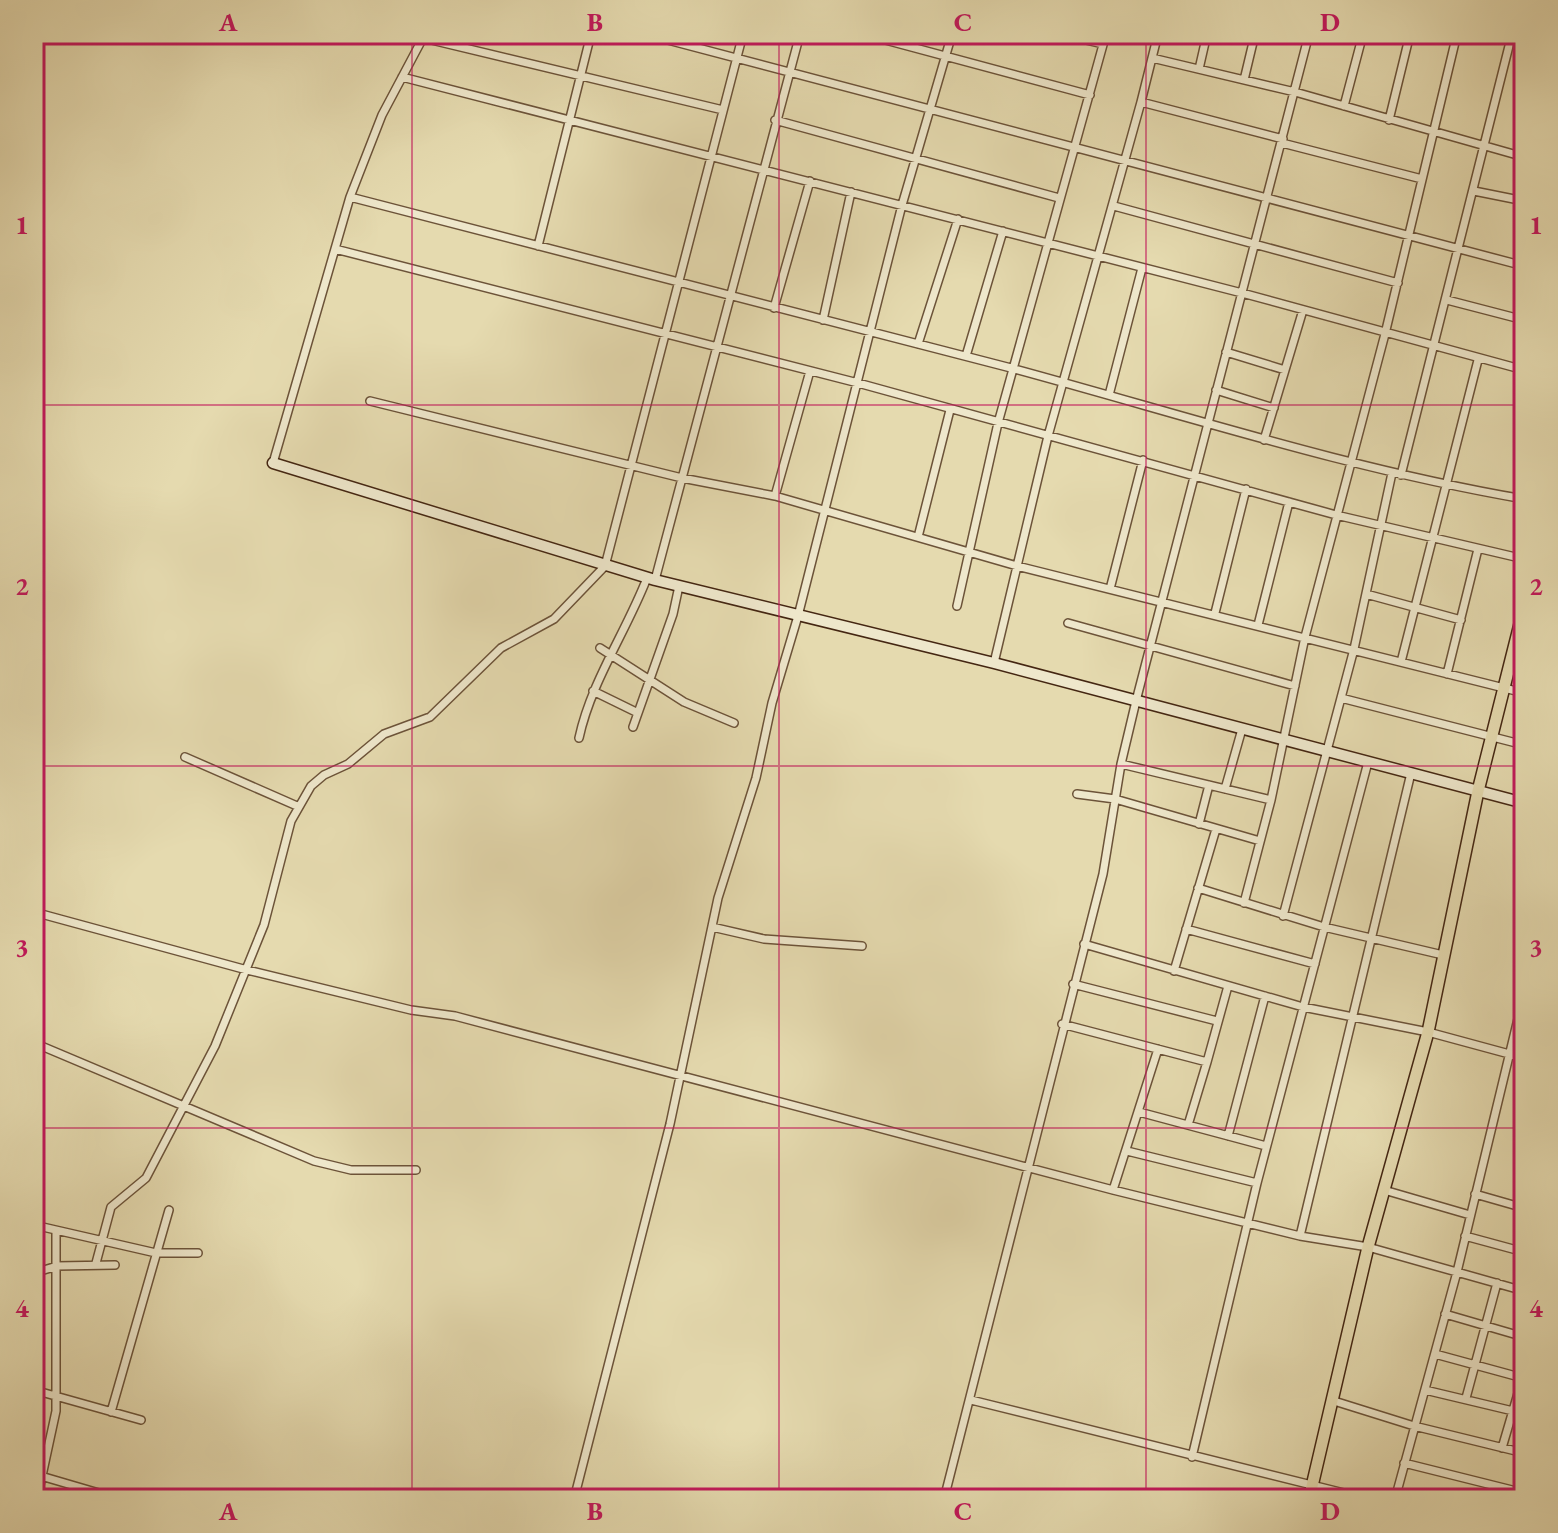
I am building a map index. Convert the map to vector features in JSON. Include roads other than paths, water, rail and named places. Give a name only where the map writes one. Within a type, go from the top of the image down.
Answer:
[{"type":"main road","points":[[1309,1499],[1368,1247],[1428,1032],[1478,791],[1524,608]]},
{"type":"street","points":[[538,246],[591,34]]},
{"type":"street","points":[[645,34],[1127,158],[1524,266]]},
{"type":"street","points":[[96,1263],[111,1207],[146,1178],[187,1106],[247,970],[264,925],[297,806],[324,775],[348,764],[372,742],[430,717],[501,648],[554,619],[605,566],[743,34]]},
{"type":"street","points":[[579,738],[593,691],[651,579],[682,478],[800,34]]},
{"type":"street","points":[[863,34],[1090,95]]},
{"type":"street","points":[[574,1499],[679,1076],[712,927],[798,616],[902,205],[952,34]]},
{"type":"street","points":[[1060,34],[1103,44]]},
{"type":"street","points":[[957,606],[998,423],[1106,34]]},
{"type":"street","points":[[994,663],[1062,382],[1114,206],[1158,34]]},
{"type":"street","points":[[1199,69],[1207,34]]},
{"type":"street","points":[[1244,80],[1255,34]]},
{"type":"street","points":[[944,1499],[1062,1024],[1103,874],[1121,764],[1136,701],[1309,34]]},
{"type":"street","points":[[1344,106],[1363,34]]},
{"type":"street","points":[[1389,120],[1410,34]]},
{"type":"street","points":[[1244,903],[1285,740],[1305,637],[1398,283],[1457,34]]},
{"type":"street","points":[[1283,916],[1354,649],[1380,526],[1447,300],[1512,34]]},
{"type":"street","points":[[723,110],[424,36],[382,115],[350,197],[273,463],[651,579],[994,663],[1524,803]]},
{"type":"street","points":[[1152,58],[1295,92],[1524,157]]},
{"type":"street","points":[[402,77],[1047,242],[1524,370]]},
{"type":"street","points":[[1141,102],[1422,179]]},
{"type":"street","points":[[775,120],[1059,198]]},
{"type":"street","points":[[774,308],[810,181]]},
{"type":"street","points":[[1474,191],[1524,201]]},
{"type":"street","points":[[823,320],[851,192]]},
{"type":"street","points":[[350,197],[1013,368],[1350,463],[1444,485],[1524,499]]},
{"type":"street","points":[[1114,206],[1398,283]]},
{"type":"street","points":[[918,344],[958,219]]},
{"type":"street","points":[[966,356],[1003,231]]},
{"type":"street","points":[[335,249],[858,383],[1336,515],[1524,559]]},
{"type":"street","points":[[1109,395],[1142,268]]},
{"type":"street","points":[[1447,300],[1524,320]]},
{"type":"street","points":[[1264,440],[1303,310]]},
{"type":"street","points":[[1226,352],[1285,370]]},
{"type":"street","points":[[1401,662],[1430,537],[1478,360]]},
{"type":"street","points":[[775,496],[810,371]]},
{"type":"street","points":[[1216,390],[1274,408]]},
{"type":"street","points":[[370,401],[682,478],[775,496],[1017,566],[1215,613],[1524,693]]},
{"type":"street","points":[[918,537],[950,410]]},
{"type":"street","points":[[1110,589],[1143,460]]},
{"type":"street","points":[[1215,613],[1246,489]]},
{"type":"street","points":[[1258,625],[1289,502]]},
{"type":"street","points":[[1447,674],[1478,549]]},
{"type":"street","points":[[633,727],[679,586]]},
{"type":"street","points":[[1366,594],[1461,620]]},
{"type":"street","points":[[1068,623],[1295,686]]},
{"type":"street","points":[[600,648],[684,702],[734,723]]},
{"type":"street","points":[[593,691],[638,713]]},
{"type":"street","points":[[1341,698],[1524,745]]},
{"type":"street","points":[[1225,789],[1242,729]]},
{"type":"street","points":[[185,757],[297,806]]},
{"type":"street","points":[[1192,1457],[1266,1146],[1368,762]]},
{"type":"street","points":[[1121,764],[1271,800]]},
{"type":"street","points":[[1300,1236],[1411,773]]},
{"type":"street","points":[[1199,824],[1209,785]]},
{"type":"street","points":[[1077,794],[1115,799],[1260,841]]},
{"type":"street","points":[[1174,971],[1216,829]]},
{"type":"street","points":[[1198,888],[1283,916],[1443,955]]},
{"type":"street","points":[[34,912],[247,970],[411,1010],[455,1016],[1247,1224],[1368,1247],[1524,1291]]},
{"type":"street","points":[[712,927],[764,939],[862,946]]},
{"type":"street","points":[[1186,929],[1315,964]]},
{"type":"street","points":[[1084,944],[1303,1007],[1428,1032],[1524,1058]]},
{"type":"street","points":[[1073,984],[1217,1021]]},
{"type":"street","points":[[1188,1125],[1228,986]]},
{"type":"street","points":[[1395,1499],[1457,1272],[1508,1054],[1521,1019],[1524,994]]},
{"type":"street","points":[[1228,1136],[1265,996]]},
{"type":"street","points":[[1062,1024],[1207,1062]]},
{"type":"street","points":[[39,1045],[314,1161],[351,1170],[416,1170]]},
{"type":"street","points":[[1113,1190],[1158,1049]]},
{"type":"street","points":[[1139,1112],[1266,1146]]},
{"type":"street","points":[[1127,1151],[1257,1183]]},
{"type":"street","points":[[1384,1190],[1470,1215]]},
{"type":"street","points":[[1475,1194],[1524,1208]]},
{"type":"street","points":[[111,1412],[169,1210]]},
{"type":"street","points":[[34,1225],[156,1253],[198,1253]]},
{"type":"street","points":[[37,1499],[38,1475],[56,1396],[56,1231]]},
{"type":"street","points":[[1465,1236],[1524,1252]]},
{"type":"street","points":[[34,1273],[57,1266],[115,1265]]},
{"type":"street","points":[[1466,1398],[1497,1283]]},
{"type":"street","points":[[1445,1314],[1524,1337]]},
{"type":"street","points":[[1435,1354],[1523,1375],[1502,1448]]},
{"type":"street","points":[[34,1390],[141,1420]]},
{"type":"street","points":[[1425,1390],[1513,1411]]},
{"type":"street","points":[[971,1400],[1368,1499]]},
{"type":"street","points":[[1334,1401],[1414,1426],[1524,1453]]},
{"type":"street","points":[[1404,1463],[1524,1493]]},
{"type":"street","points":[[38,1475],[116,1498]]}]
